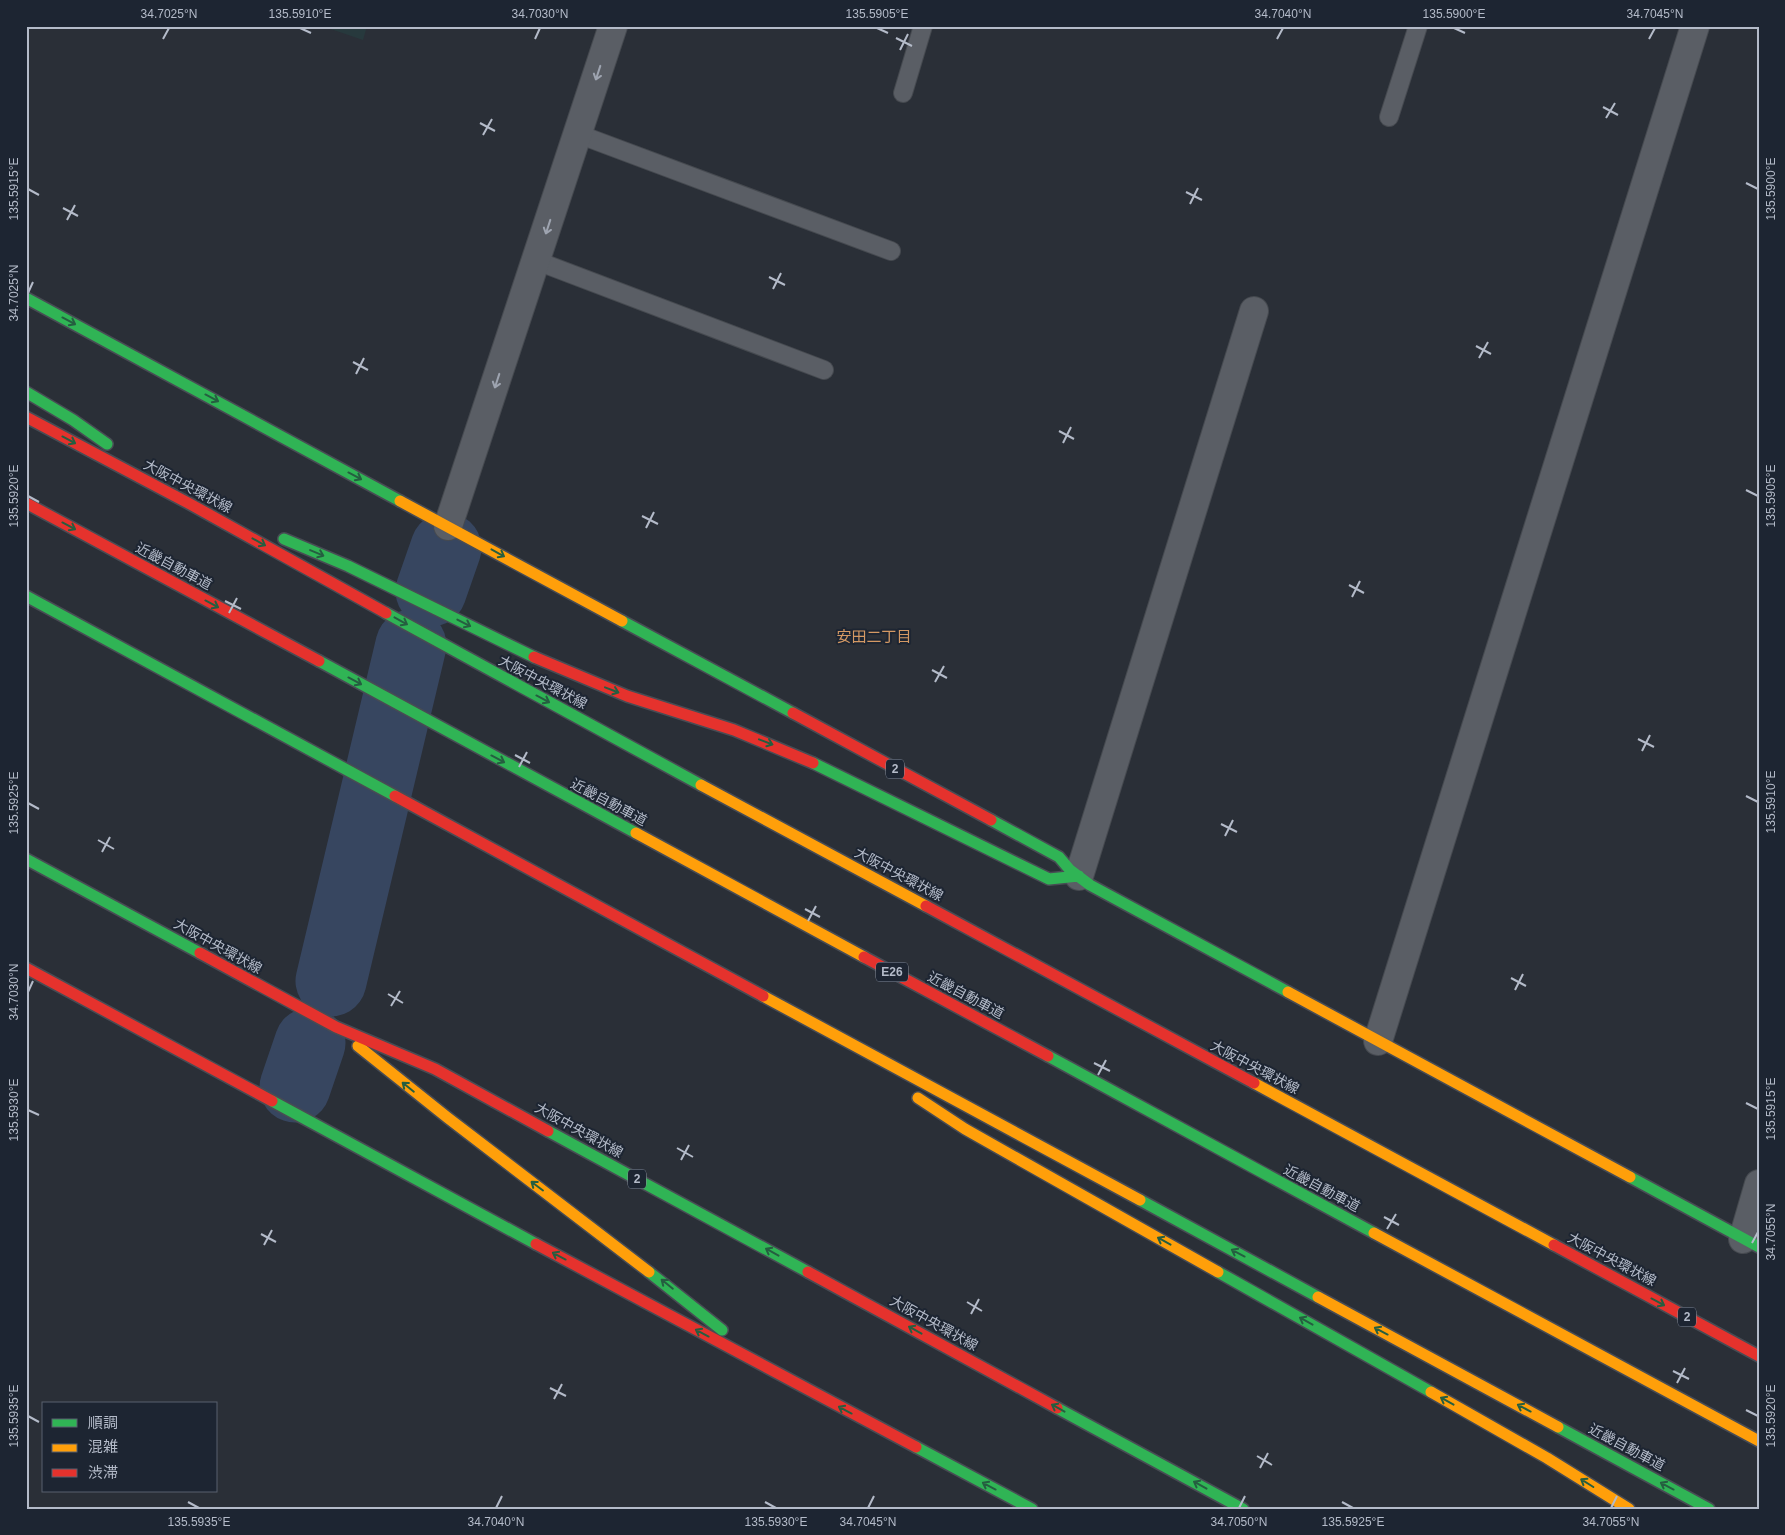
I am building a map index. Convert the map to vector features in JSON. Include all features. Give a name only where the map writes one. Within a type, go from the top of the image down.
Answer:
[{"type":"main road","name":"2","points":[[26,298],[1059,857],[1090,885],[1751,1243]]},
{"type":"main road","points":[[26,392],[73,420],[190,504],[251,525]]},
{"type":"main road","name":"大阪中央環状線","points":[[26,417],[190,504],[450,649],[1759,1356]]},
{"type":"main road","name":"近畿自動車道","points":[[26,503],[1759,1441]]},
{"type":"main road","points":[[278,536],[348,566],[552,666],[627,696],[734,730],[800,756],[1049,879],[1079,876]]},
{"type":"main road","name":"近畿自動車道","points":[[26,596],[1709,1509]]},
{"type":"main road","name":"大阪中央環状線","points":[[26,859],[336,1027],[435,1069],[1243,1509]]},
{"type":"main road","points":[[26,968],[772,1371],[1032,1509]]},
{"type":"main road","points":[[768,998],[875,1069]]},
{"type":"main road","points":[[336,1027],[416,1094],[662,1281],[772,1371]]},
{"type":"main road","points":[[908,1091],[965,1129],[1547,1458],[1629,1509]]},
{"type":"street","points":[[448,526],[613,26]]},
{"type":"street","points":[[1378,1041],[1696,26]]},
{"type":"street","points":[[1079,876],[1254,311]]},
{"type":"street","points":[[1751,1243],[1759,1184]]},
{"type":"lane","points":[[902,92],[923,26]]},
{"type":"lane","points":[[1389,117],[1418,26]]},
{"type":"lane","points":[[578,134],[890,251]]},
{"type":"lane","points":[[537,261],[824,370]]},
{"type":"shaded area","points":[[322,26],[367,26],[363,40]]},
{"type":"waterway","points":[[431,591],[446,548]]},
{"type":"waterway","points":[[331,981],[411,645]]},
{"type":"waterway","points":[[295,1087],[310,1043]]},
{"type":"traffic: fast","points":[[26,298],[400,501]]},
{"type":"traffic: fast","points":[[26,392],[73,420],[107,444]]},
{"type":"traffic: fast","points":[[284,539],[348,566],[534,657]]},
{"type":"traffic: fast","points":[[26,596],[395,796]]},
{"type":"traffic: fast","points":[[386,613],[701,785]]},
{"type":"traffic: fast","points":[[622,621],[793,713]]},
{"type":"traffic: fast","points":[[319,661],[636,833]]},
{"type":"traffic: fast","points":[[813,763],[1049,879],[1079,876]]},
{"type":"traffic: fast","points":[[991,820],[1059,857],[1070,870],[1090,885],[1288,992]]},
{"type":"traffic: fast","points":[[26,859],[200,953]]},
{"type":"traffic: fast","points":[[1048,1056],[1374,1233]]},
{"type":"traffic: fast","points":[[272,1101],[536,1244]]},
{"type":"traffic: fast","points":[[548,1131],[808,1272]]},
{"type":"traffic: fast","points":[[1630,1177],[1759,1247]]},
{"type":"traffic: fast","points":[[1140,1200],[1318,1297]]},
{"type":"traffic: fast","points":[[649,1272],[722,1330]]},
{"type":"traffic: fast","points":[[1218,1272],[1431,1392]]},
{"type":"traffic: fast","points":[[1057,1408],[1243,1509]]},
{"type":"traffic: fast","points":[[1558,1427],[1709,1509]]},
{"type":"traffic: fast","points":[[916,1447],[1032,1509]]},
{"type":"traffic: slow","points":[[400,501],[622,621]]},
{"type":"traffic: slow","points":[[701,785],[926,906]]},
{"type":"traffic: slow","points":[[636,833],[864,957]]},
{"type":"traffic: slow","points":[[1288,992],[1630,1177]]},
{"type":"traffic: slow","points":[[763,996],[1140,1200]]},
{"type":"traffic: slow","points":[[358,1046],[448,1118],[649,1272]]},
{"type":"traffic: slow","points":[[1254,1083],[1554,1245]]},
{"type":"traffic: slow","points":[[918,1098],[965,1129],[1218,1272]]},
{"type":"traffic: slow","points":[[1374,1233],[1759,1441]]},
{"type":"traffic: slow","points":[[1318,1297],[1558,1427]]},
{"type":"traffic: slow","points":[[1431,1392],[1547,1458],[1629,1509]]},
{"type":"traffic: jam","points":[[26,417],[190,504],[386,613]]},
{"type":"traffic: jam","points":[[26,503],[319,661]]},
{"type":"traffic: jam","points":[[534,657],[627,696],[734,730],[813,763]]},
{"type":"traffic: jam","points":[[793,713],[991,820]]},
{"type":"traffic: jam","points":[[395,796],[763,996]]},
{"type":"traffic: jam","points":[[926,906],[1254,1083]]},
{"type":"traffic: jam","points":[[200,953],[336,1027],[435,1069],[548,1131]]},
{"type":"traffic: jam","points":[[864,957],[1048,1056]]},
{"type":"traffic: jam","points":[[26,968],[272,1101]]},
{"type":"traffic: jam","points":[[536,1244],[916,1447]]},
{"type":"traffic: jam","points":[[1554,1245],[1759,1356]]},
{"type":"traffic: jam","points":[[808,1272],[1057,1408]]},
{"type":"district","name":"安田二丁目","points":[[874,636]]}]
